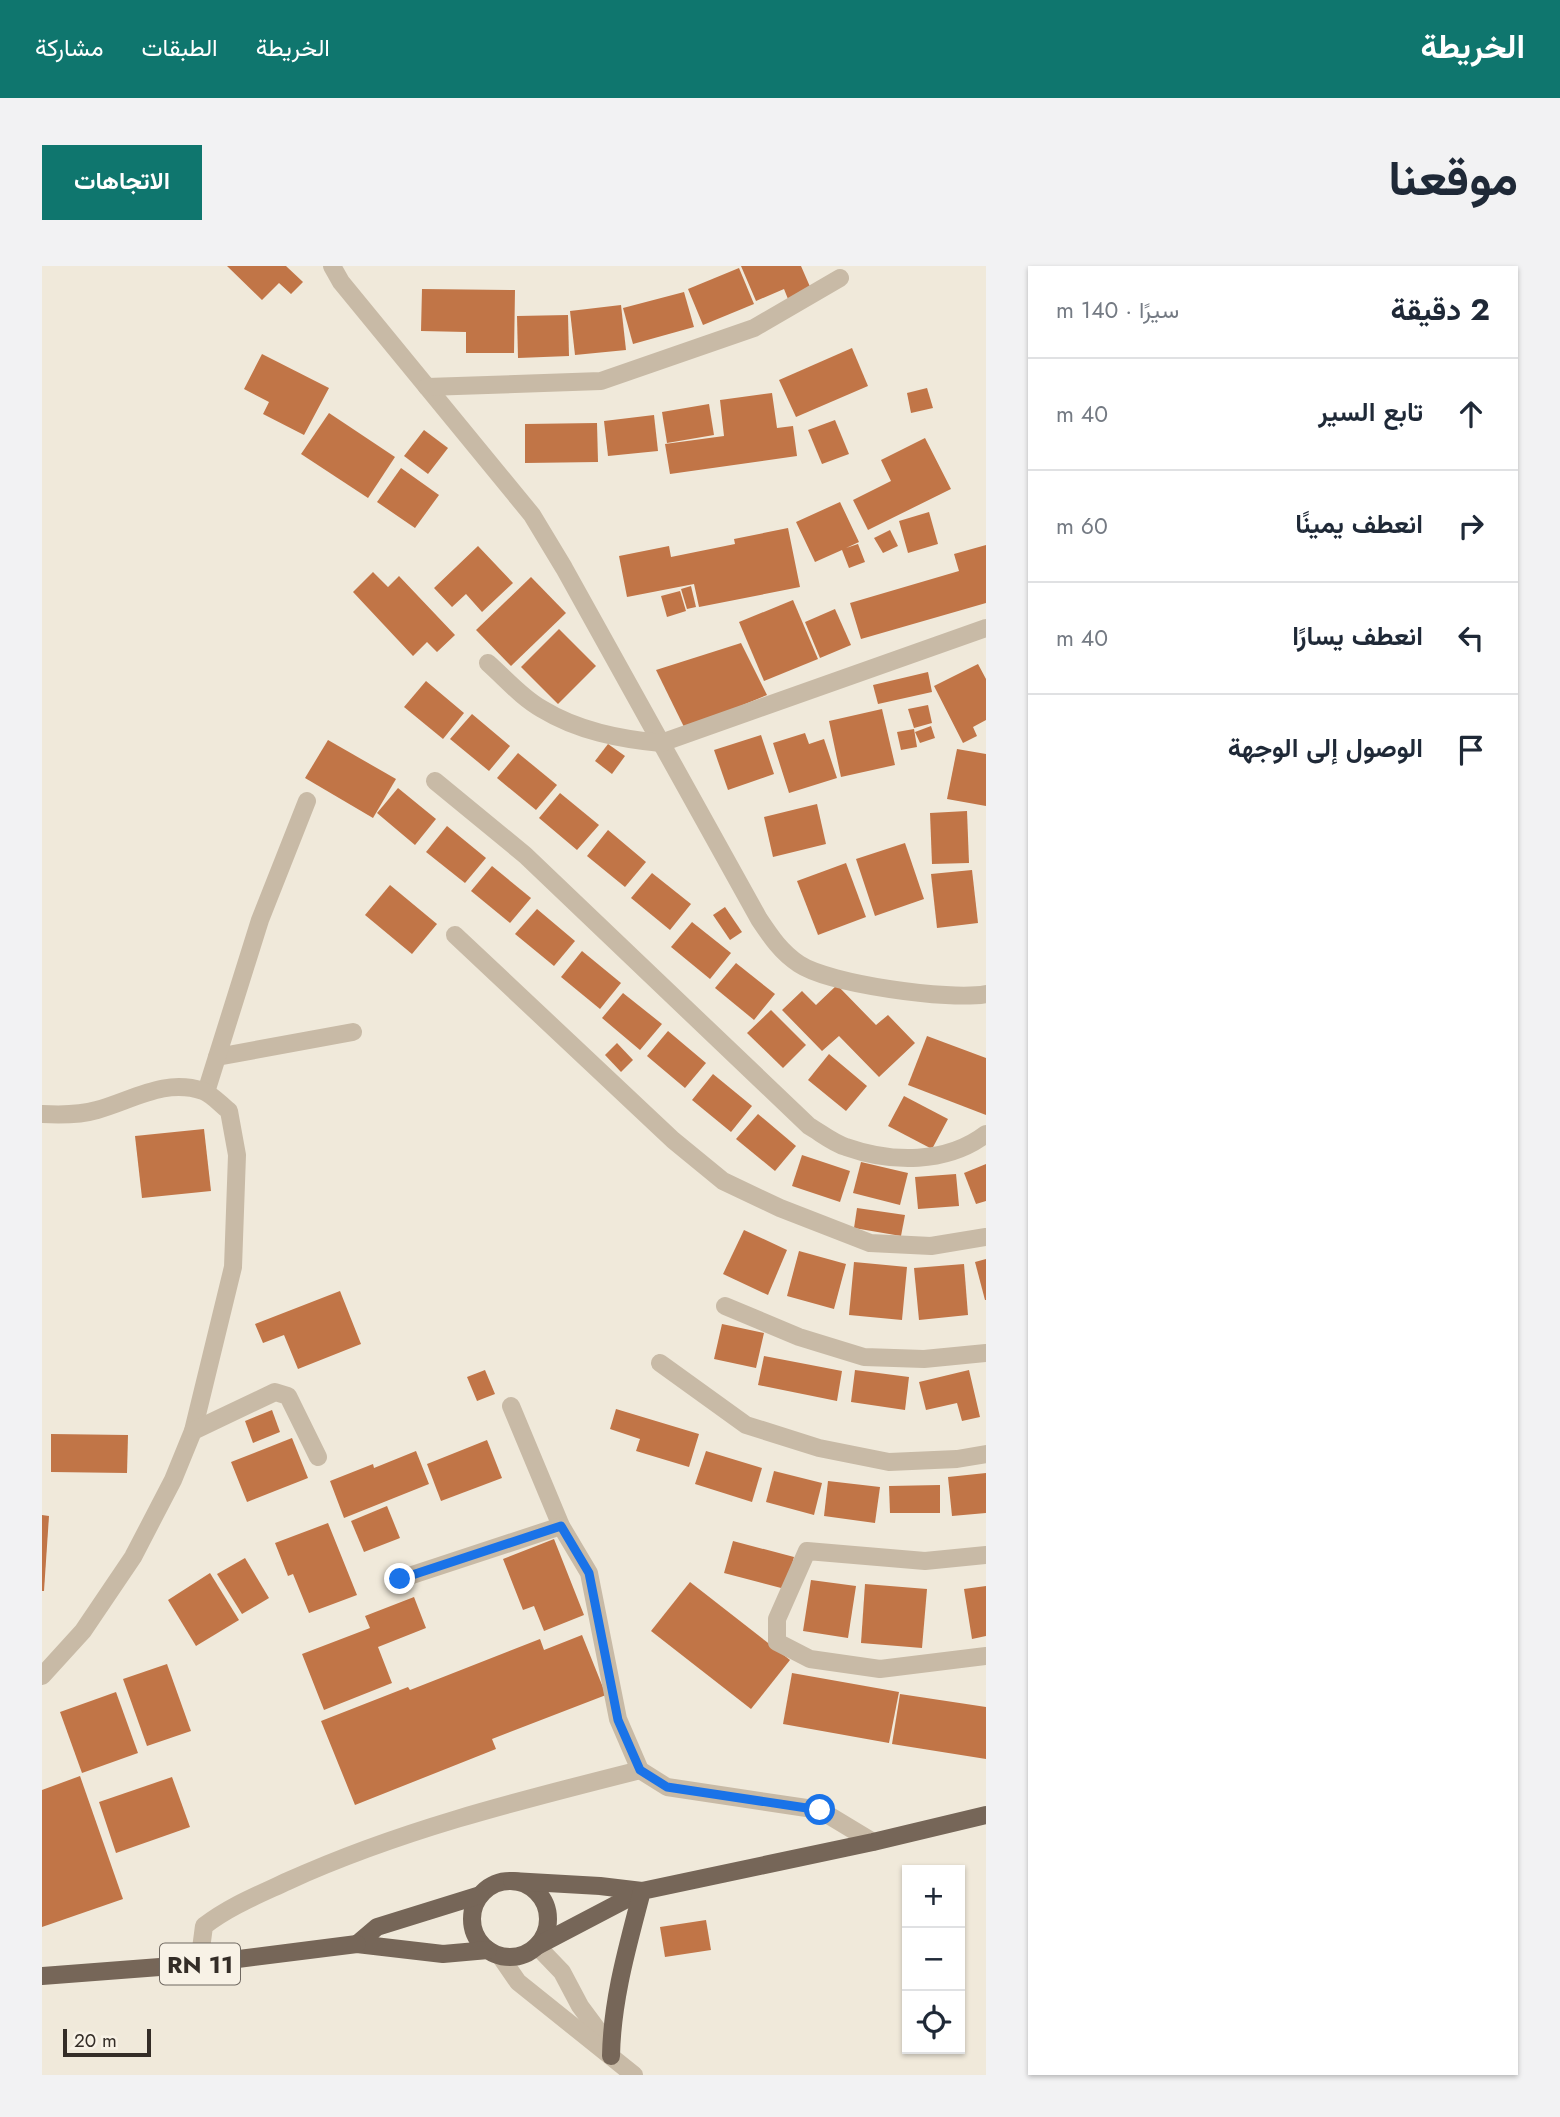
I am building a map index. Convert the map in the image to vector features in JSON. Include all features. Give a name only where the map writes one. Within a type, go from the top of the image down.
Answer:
[{"type":"main road","points":[[357,1944],[443,1954],[494,1953],[513,1957],[526,1954],[642,1891],[986,1815]]},
{"type":"main road","points":[[512,1881],[524,1883],[534,1889],[547,1909],[545,1935],[537,1946]]},
{"type":"main road","points":[[494,1953],[478,1941],[471,1917],[480,1895],[499,1882],[600,1886],[642,1891]]},
{"type":"main road","points":[[611,2056],[611,2031],[617,1990],[642,1891]]},
{"type":"main road","points":[[357,1944],[377,1927],[480,1895]]},
{"type":"main road","name":"RN 11","points":[[42,1976],[199,1964],[357,1944]]},
{"type":"street","points":[[332,266],[341,282],[531,515],[559,560],[759,919],[779,948],[801,965],[830,978],[944,995],[986,994]]},
{"type":"street","points":[[427,387],[601,381],[754,328],[840,278]]},
{"type":"street","points":[[488,663],[539,708],[570,723],[611,736],[661,743],[986,628]]},
{"type":"street","points":[[435,781],[525,855],[809,1126],[846,1147],[910,1159],[947,1155],[986,1134]]},
{"type":"street","points":[[206,1092],[260,920],[307,801]]},
{"type":"street","points":[[455,935],[673,1140],[723,1181],[780,1208],[870,1244],[931,1245],[986,1237]]},
{"type":"street","points":[[217,1057],[353,1032]]},
{"type":"street","points":[[42,1114],[95,1111],[149,1091],[178,1085],[206,1092],[229,1111],[237,1154],[233,1268],[193,1431],[173,1480],[133,1557],[83,1631],[42,1676]]},
{"type":"street","points":[[725,1306],[799,1336],[864,1357],[924,1359],[986,1353]]},
{"type":"street","points":[[660,1363],[746,1424],[818,1448],[889,1462],[986,1454]]},
{"type":"street","points":[[193,1431],[275,1392],[288,1396],[318,1457]]},
{"type":"street","points":[[511,1406],[561,1526],[589,1573],[618,1720],[640,1770],[667,1787],[820,1810],[873,1842]]},
{"type":"street","points":[[400,1579],[561,1526]]},
{"type":"street","points":[[986,1555],[925,1561],[807,1551],[777,1619],[777,1642],[810,1659],[880,1669],[986,1656]]},
{"type":"street","points":[[199,1964],[204,1926],[225,1910],[341,1857],[522,1800],[640,1770]]},
{"type":"street","points":[[537,1946],[562,1972],[580,2006],[603,2037],[611,2056]]},
{"type":"street","points":[[494,1953],[518,1982],[634,2075]]},
{"type":"street","points":[[42,1968],[66,1974]]},
{"type":"building","points":[[227,266],[286,266],[303,282],[291,294],[279,283],[262,300]]},
{"type":"building","points":[[741,266],[801,266],[811,289],[788,299],[784,289],[756,301]]},
{"type":"building","points":[[739,268],[754,304],[703,325],[688,289]]},
{"type":"building","points":[[422,289],[515,290],[514,353],[466,353],[466,332],[421,331]]},
{"type":"building","points":[[684,292],[694,327],[633,344],[623,308]]},
{"type":"building","points":[[621,305],[626,350],[575,355],[570,311]]},
{"type":"building","points":[[568,315],[569,356],[518,358],[517,316]]},
{"type":"building","points":[[852,348],[868,386],[796,417],[779,380]]},
{"type":"building","points":[[262,354],[329,388],[304,435],[263,414],[269,402],[244,389]]},
{"type":"building","points":[[927,388],[933,408],[911,413],[907,393]]},
{"type":"building","points":[[772,393],[777,428],[793,426],[797,456],[670,474],[665,444],[724,436],[720,400]]},
{"type":"building","points":[[709,404],[714,435],[667,443],[662,412]]},
{"type":"building","points":[[329,413],[395,457],[368,498],[301,454]]},
{"type":"building","points":[[654,415],[658,451],[608,456],[604,421]]},
{"type":"building","points":[[835,420],[849,454],[822,464],[808,430]]},
{"type":"building","points":[[597,423],[598,462],[525,463],[525,424]]},
{"type":"building","points":[[424,430],[448,448],[428,474],[404,456]]},
{"type":"building","points":[[925,438],[951,489],[868,530],[853,500],[891,481],[881,460]]},
{"type":"building","points":[[401,468],[439,495],[415,528],[377,502]]},
{"type":"building","points":[[840,502],[859,542],[846,548],[858,544],[865,562],[849,568],[842,550],[815,562],[796,522]]},
{"type":"building","points":[[929,512],[938,544],[908,553],[899,521]]},
{"type":"building","points":[[788,528],[800,587],[699,607],[694,584],[627,597],[619,556],[669,546],[671,557],[735,544],[734,539]]},
{"type":"building","points":[[890,530],[898,546],[883,553],[874,538]]},
{"type":"building","points":[[986,545],[986,603],[861,639],[850,603],[959,571],[954,554]]},
{"type":"building","points":[[478,546],[513,583],[482,612],[466,594],[452,607],[434,588]]},
{"type":"building","points":[[373,572],[388,587],[399,576],[455,635],[437,652],[427,642],[413,656],[353,592]]},
{"type":"building","points":[[531,577],[566,613],[511,666],[476,630]]},
{"type":"building","points":[[691,586],[696,607],[687,609],[681,589]]},
{"type":"building","points":[[680,591],[686,611],[667,617],[661,596]]},
{"type":"building","points":[[793,600],[818,659],[764,681],[739,622]]},
{"type":"building","points":[[835,609],[851,645],[820,658],[805,622]]},
{"type":"building","points":[[559,629],[596,666],[558,704],[521,667]]},
{"type":"building","points":[[741,643],[767,695],[685,729],[656,670]]},
{"type":"building","points":[[978,664],[986,679],[986,720],[973,727],[977,736],[963,743],[934,686]]},
{"type":"building","points":[[928,672],[932,692],[878,704],[873,685]]},
{"type":"building","points":[[426,681],[464,713],[443,739],[404,707]]},
{"type":"building","points":[[928,705],[932,723],[914,728],[908,709]]},
{"type":"building","points":[[882,709],[895,765],[841,777],[829,721]]},
{"type":"building","points":[[472,714],[510,746],[489,771],[450,739]]},
{"type":"building","points":[[931,726],[935,738],[920,743],[915,732]]},
{"type":"building","points":[[914,729],[917,747],[901,750],[897,732]]},
{"type":"building","points":[[805,733],[809,744],[824,739],[837,778],[789,793],[773,743]]},
{"type":"building","points":[[761,735],[774,774],[728,790],[714,750]]},
{"type":"building","points":[[328,740],[396,779],[373,818],[305,778]]},
{"type":"building","points":[[608,744],[625,756],[612,774],[595,761]]},
{"type":"building","points":[[957,749],[986,754],[986,806],[947,799]]},
{"type":"building","points":[[518,753],[557,785],[536,810],[497,778]]},
{"type":"building","points":[[398,788],[436,819],[415,845],[377,813]]},
{"type":"building","points":[[560,793],[599,825],[577,850],[539,818]]},
{"type":"building","points":[[817,804],[826,844],[773,857],[764,817]]},
{"type":"building","points":[[967,811],[969,863],[932,864],[930,813]]},
{"type":"building","points":[[447,826],[486,858],[465,883],[426,852]]},
{"type":"building","points":[[608,830],[646,862],[625,887],[587,856]]},
{"type":"building","points":[[905,843],[924,899],[875,916],[856,859]]},
{"type":"building","points":[[846,863],[866,917],[818,935],[797,881]]},
{"type":"building","points":[[492,866],[531,898],[510,923],[471,891]]},
{"type":"building","points":[[972,870],[978,923],[937,928],[931,874]]},
{"type":"building","points":[[652,873],[691,904],[670,930],[631,898]]},
{"type":"building","points":[[390,885],[437,924],[412,954],[365,915]]},
{"type":"building","points":[[725,907],[742,932],[730,940],[713,915]]},
{"type":"building","points":[[537,909],[575,941],[554,966],[515,934]]},
{"type":"building","points":[[692,922],[731,953],[710,979],[671,947]]},
{"type":"building","points":[[582,951],[621,983],[600,1009],[561,977]]},
{"type":"building","points":[[736,963],[775,994],[754,1020],[715,988]]},
{"type":"building","points":[[837,985],[876,1025],[888,1015],[915,1043],[879,1077],[839,1036],[822,1051],[782,1010],[802,991],[816,1005]]},
{"type":"building","points":[[623,993],[662,1024],[640,1050],[602,1018]]},
{"type":"building","points":[[771,1010],[806,1045],[783,1068],[747,1033]]},
{"type":"building","points":[[668,1031],[706,1063],[685,1088],[647,1056]]},
{"type":"building","points":[[927,1036],[986,1058],[986,1115],[908,1085]]},
{"type":"building","points":[[617,1043],[633,1060],[621,1072],[605,1055]]},
{"type":"building","points":[[829,1054],[867,1086],[846,1111],[808,1080]]},
{"type":"building","points":[[713,1074],[752,1106],[731,1132],[692,1100]]},
{"type":"building","points":[[904,1096],[948,1119],[932,1149],[888,1126]]},
{"type":"building","points":[[758,1114],[796,1146],[775,1171],[736,1139]]},
{"type":"building","points":[[204,1129],[211,1191],[142,1198],[135,1136]]},
{"type":"building","points":[[802,1155],[850,1171],[840,1202],[792,1186]]},
{"type":"building","points":[[861,1162],[908,1173],[900,1205],[853,1193]]},
{"type":"building","points":[[986,1164],[986,1201],[976,1204],[964,1173]]},
{"type":"building","points":[[956,1174],[959,1206],[918,1209],[915,1177]]},
{"type":"building","points":[[857,1208],[905,1215],[901,1236],[854,1228]]},
{"type":"building","points":[[744,1230],[787,1250],[768,1295],[723,1274]]},
{"type":"building","points":[[799,1251],[846,1264],[834,1309],[787,1296]]},
{"type":"building","points":[[986,1259],[986,1300],[985,1300],[975,1262]]},
{"type":"building","points":[[854,1262],[907,1267],[902,1320],[849,1315]]},
{"type":"building","points":[[964,1264],[968,1315],[919,1320],[914,1268]]},
{"type":"building","points":[[340,1291],[361,1344],[298,1369],[284,1335],[263,1343],[255,1324]]},
{"type":"building","points":[[722,1324],[764,1333],[756,1368],[714,1359]]},
{"type":"building","points":[[764,1356],[842,1371],[837,1401],[758,1385]]},
{"type":"building","points":[[485,1370],[495,1394],[477,1401],[467,1377]]},
{"type":"building","points":[[855,1370],[909,1377],[905,1410],[851,1402]]},
{"type":"building","points":[[969,1370],[980,1417],[962,1421],[957,1403],[926,1410],[919,1382]]},
{"type":"building","points":[[616,1409],[699,1434],[689,1467],[636,1451],[640,1439],[610,1429]]},
{"type":"building","points":[[272,1410],[280,1432],[253,1443],[245,1421]]},
{"type":"building","points":[[51,1434],[128,1435],[127,1473],[51,1472]]},
{"type":"building","points":[[292,1438],[308,1478],[247,1502],[231,1462]]},
{"type":"building","points":[[487,1440],[502,1478],[441,1501],[427,1464]]},
{"type":"building","points":[[416,1451],[429,1484],[344,1518],[330,1481],[373,1464],[374,1468]]},
{"type":"building","points":[[706,1451],[762,1468],[752,1502],[695,1484]]},
{"type":"building","points":[[774,1471],[822,1483],[814,1515],[766,1502]]},
{"type":"building","points":[[986,1473],[986,1513],[952,1516],[948,1477]]},
{"type":"building","points":[[828,1481],[880,1487],[875,1523],[824,1516]]},
{"type":"building","points":[[940,1485],[940,1513],[890,1513],[889,1486]]},
{"type":"building","points":[[387,1506],[400,1538],[364,1552],[351,1521]]},
{"type":"building","points":[[42,1515],[49,1516],[44,1591],[42,1591]]},
{"type":"building","points":[[328,1523],[357,1595],[309,1613],[293,1574],[288,1576],[275,1543]]},
{"type":"building","points":[[554,1539],[584,1615],[544,1631],[534,1606],[523,1610],[503,1559]]},
{"type":"building","points":[[733,1541],[794,1557],[785,1589],[724,1573]]},
{"type":"building","points":[[245,1558],[269,1598],[242,1614],[217,1574]]},
{"type":"building","points":[[210,1573],[239,1620],[196,1646],[168,1600]]},
{"type":"building","points":[[811,1580],[856,1586],[848,1638],[803,1631]]},
{"type":"building","points":[[690,1582],[790,1660],[751,1709],[651,1631]]},
{"type":"building","points":[[865,1584],[927,1589],[922,1648],[861,1643]]},
{"type":"building","points":[[986,1586],[986,1636],[972,1639],[964,1589]]},
{"type":"building","points":[[414,1597],[426,1628],[378,1647],[392,1683],[324,1710],[302,1654],[370,1628],[365,1616]]},
{"type":"building","points":[[582,1635],[606,1695],[492,1739],[496,1749],[355,1805],[321,1721],[408,1687],[410,1690],[540,1639],[544,1650]]},
{"type":"building","points":[[167,1664],[191,1731],[147,1746],[123,1679]]},
{"type":"building","points":[[792,1673],[899,1692],[889,1743],[783,1724]]},
{"type":"building","points":[[116,1692],[138,1753],[82,1773],[60,1712]]},
{"type":"building","points":[[900,1694],[986,1707],[986,1759],[892,1744]]},
{"type":"building","points":[[80,1776],[123,1899],[42,1927],[42,1790]]},
{"type":"building","points":[[172,1777],[190,1827],[116,1853],[99,1802]]},
{"type":"building","points":[[706,1920],[711,1950],[665,1957],[660,1927]]},
{"type":"route","points":[[400,1579],[561,1526],[589,1573],[618,1720],[640,1770],[667,1787],[820,1810]]}]
